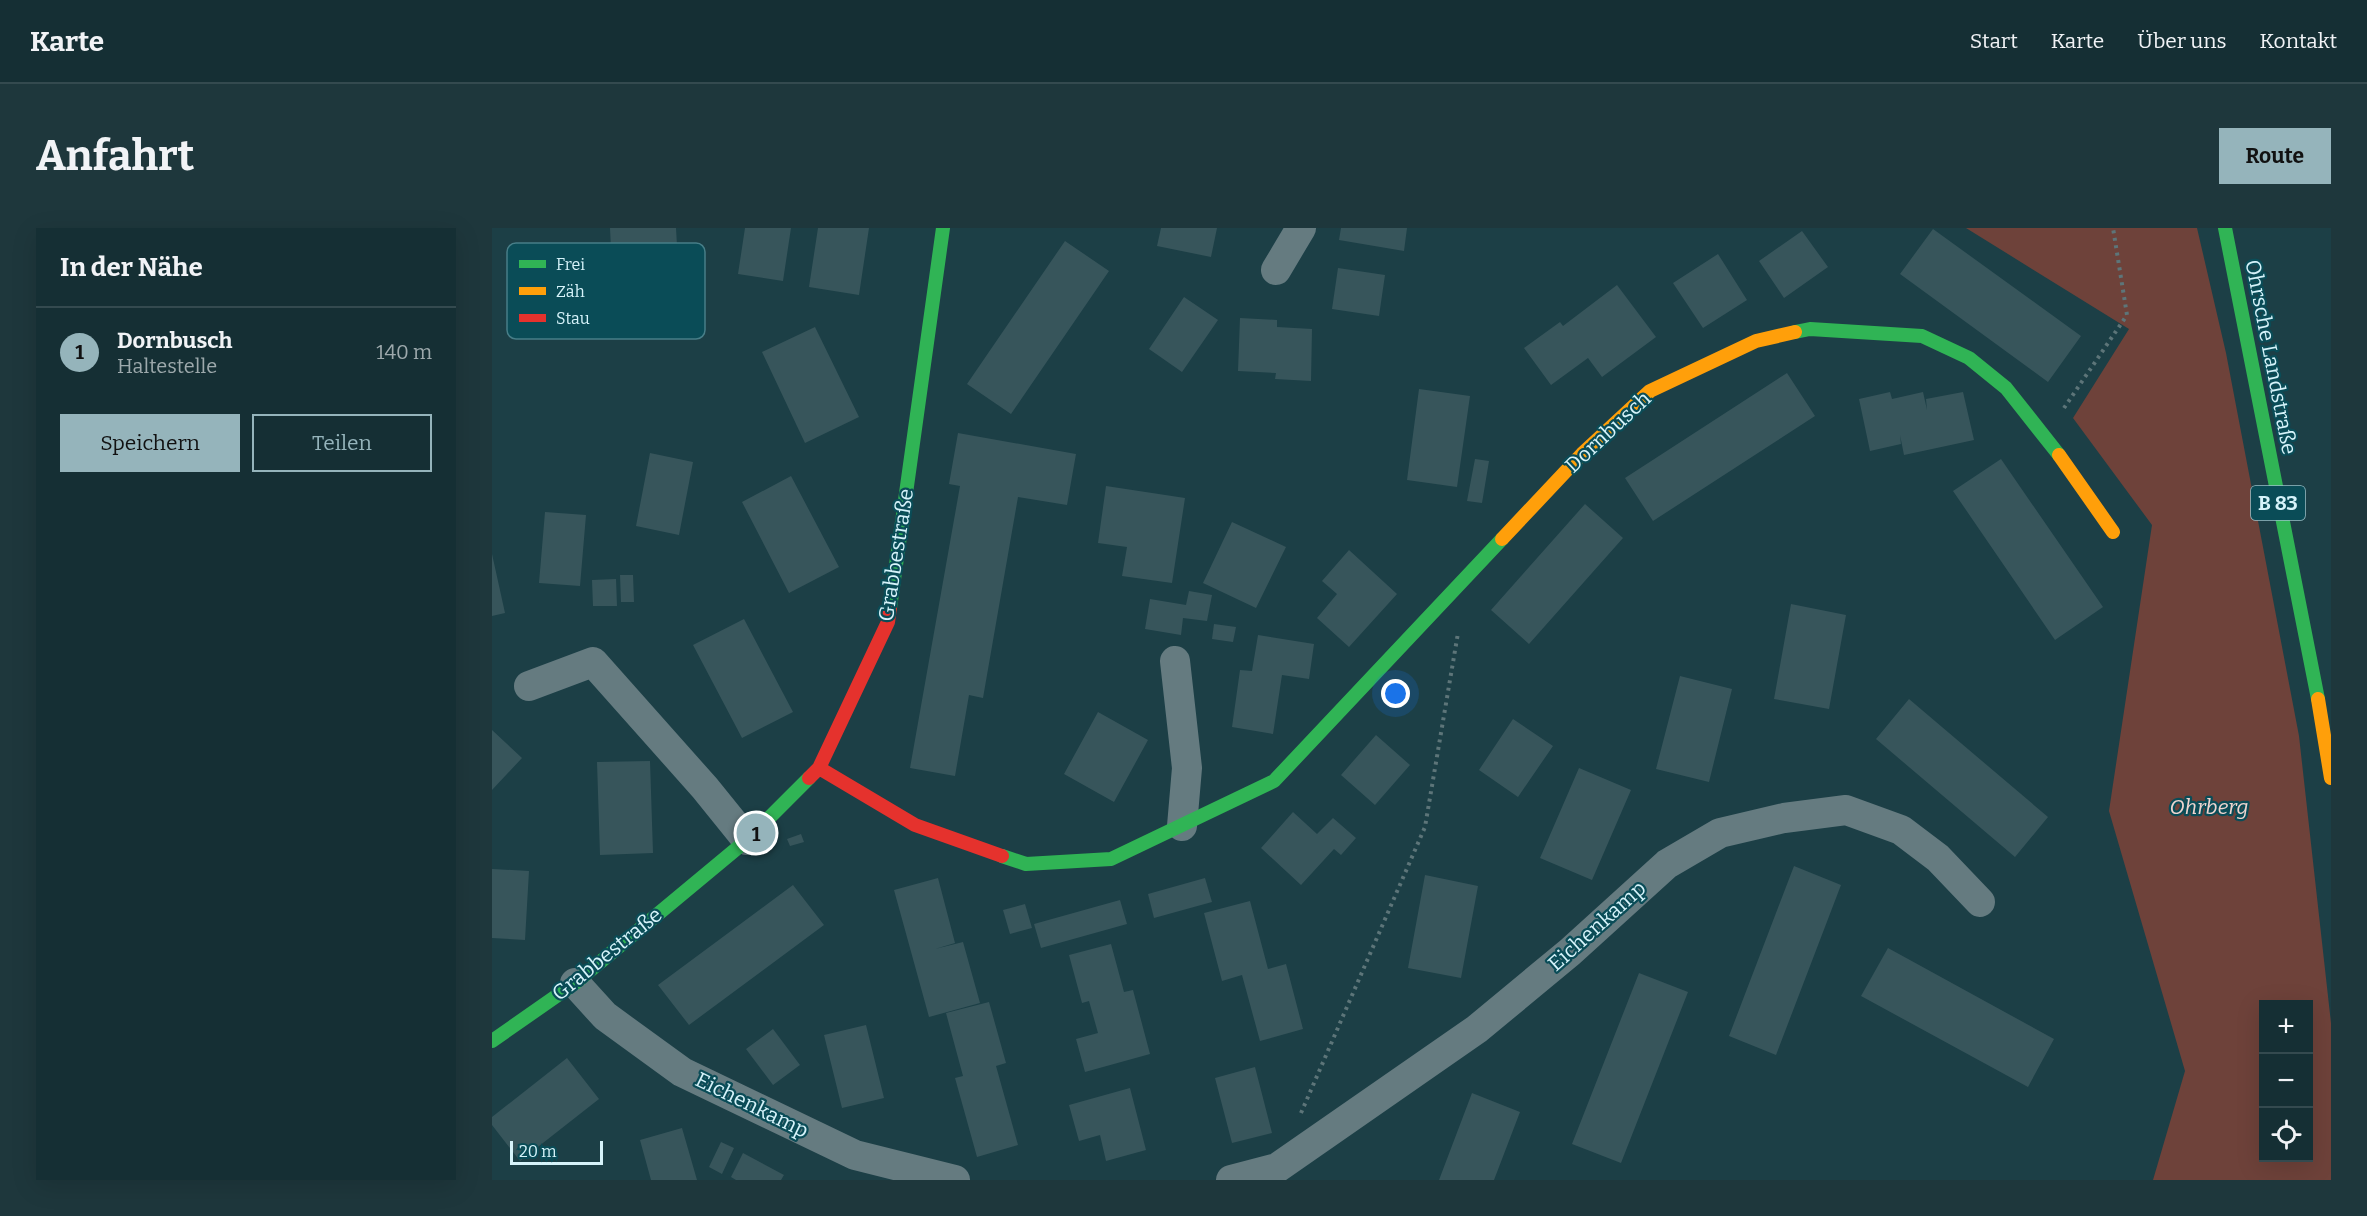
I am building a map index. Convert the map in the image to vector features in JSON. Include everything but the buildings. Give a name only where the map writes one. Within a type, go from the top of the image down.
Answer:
[{"type":"street","name":"Grabbestraße","points":[[492,1041],[575,983],[747,840],[819,768],[888,622],[943,228]]},
{"type":"street","points":[[1276,270],[1301,228]]},
{"type":"street","name":"Ohrsche Landstraße","points":[[2225,228],[2324,731],[2331,777]]},
{"type":"street","name":"Dornbusch","points":[[819,768],[915,825],[1026,864],[1111,859],[1274,781],[1582,454],[1650,391],[1756,341],[1810,328],[1922,336],[1969,358],[2006,388],[2045,436],[2113,532]]},
{"type":"street","points":[[1174,661],[1187,768],[1182,826]]},
{"type":"street","points":[[529,686],[593,662],[705,788],[747,840]]},
{"type":"street","name":"Eichenkamp","points":[[1231,1180],[1277,1168],[1477,1029],[1570,952],[1667,864],[1720,833],[1784,818],[1846,810],[1901,830],[1938,858],[1980,902]]},
{"type":"street","name":"Eichenkamp","points":[[575,983],[605,1016],[682,1072],[855,1155],[955,1180]]},
{"type":"path","points":[[2045,436],[2127,315],[2113,228]]},
{"type":"path","points":[[1296,1124],[1425,827],[1458,631],[1458,585]]},
{"type":"green space","name":"Ohrberg","points":[[1966,228],[2197,228],[2226,353],[2299,736],[2331,1023],[2331,1180],[2153,1180],[2185,1071],[2109,811],[2152,525],[2073,418],[2129,329]]},
{"type":"traffic: fast","points":[[890,608],[943,228]]},
{"type":"traffic: fast","points":[[2225,228],[2318,699]]},
{"type":"traffic: fast","points":[[1795,332],[1810,329],[1922,336],[1969,358],[2006,388],[2059,455]]},
{"type":"traffic: fast","points":[[1002,856],[1026,864],[1111,859],[1274,781],[1502,539]]},
{"type":"traffic: fast","points":[[492,1041],[575,983],[747,840],[809,778]]},
{"type":"traffic: slow","points":[[1502,539],[1582,454],[1650,391],[1756,341],[1795,332]]},
{"type":"traffic: slow","points":[[2059,455],[2113,532]]},
{"type":"traffic: slow","points":[[2318,699],[2331,778]]},
{"type":"traffic: jam","points":[[809,778],[819,768],[888,622],[890,608]]},
{"type":"traffic: jam","points":[[819,768],[915,825],[1002,856]]},
{"type":"place","name":"Dornbusch","points":[[756,833]]}]
